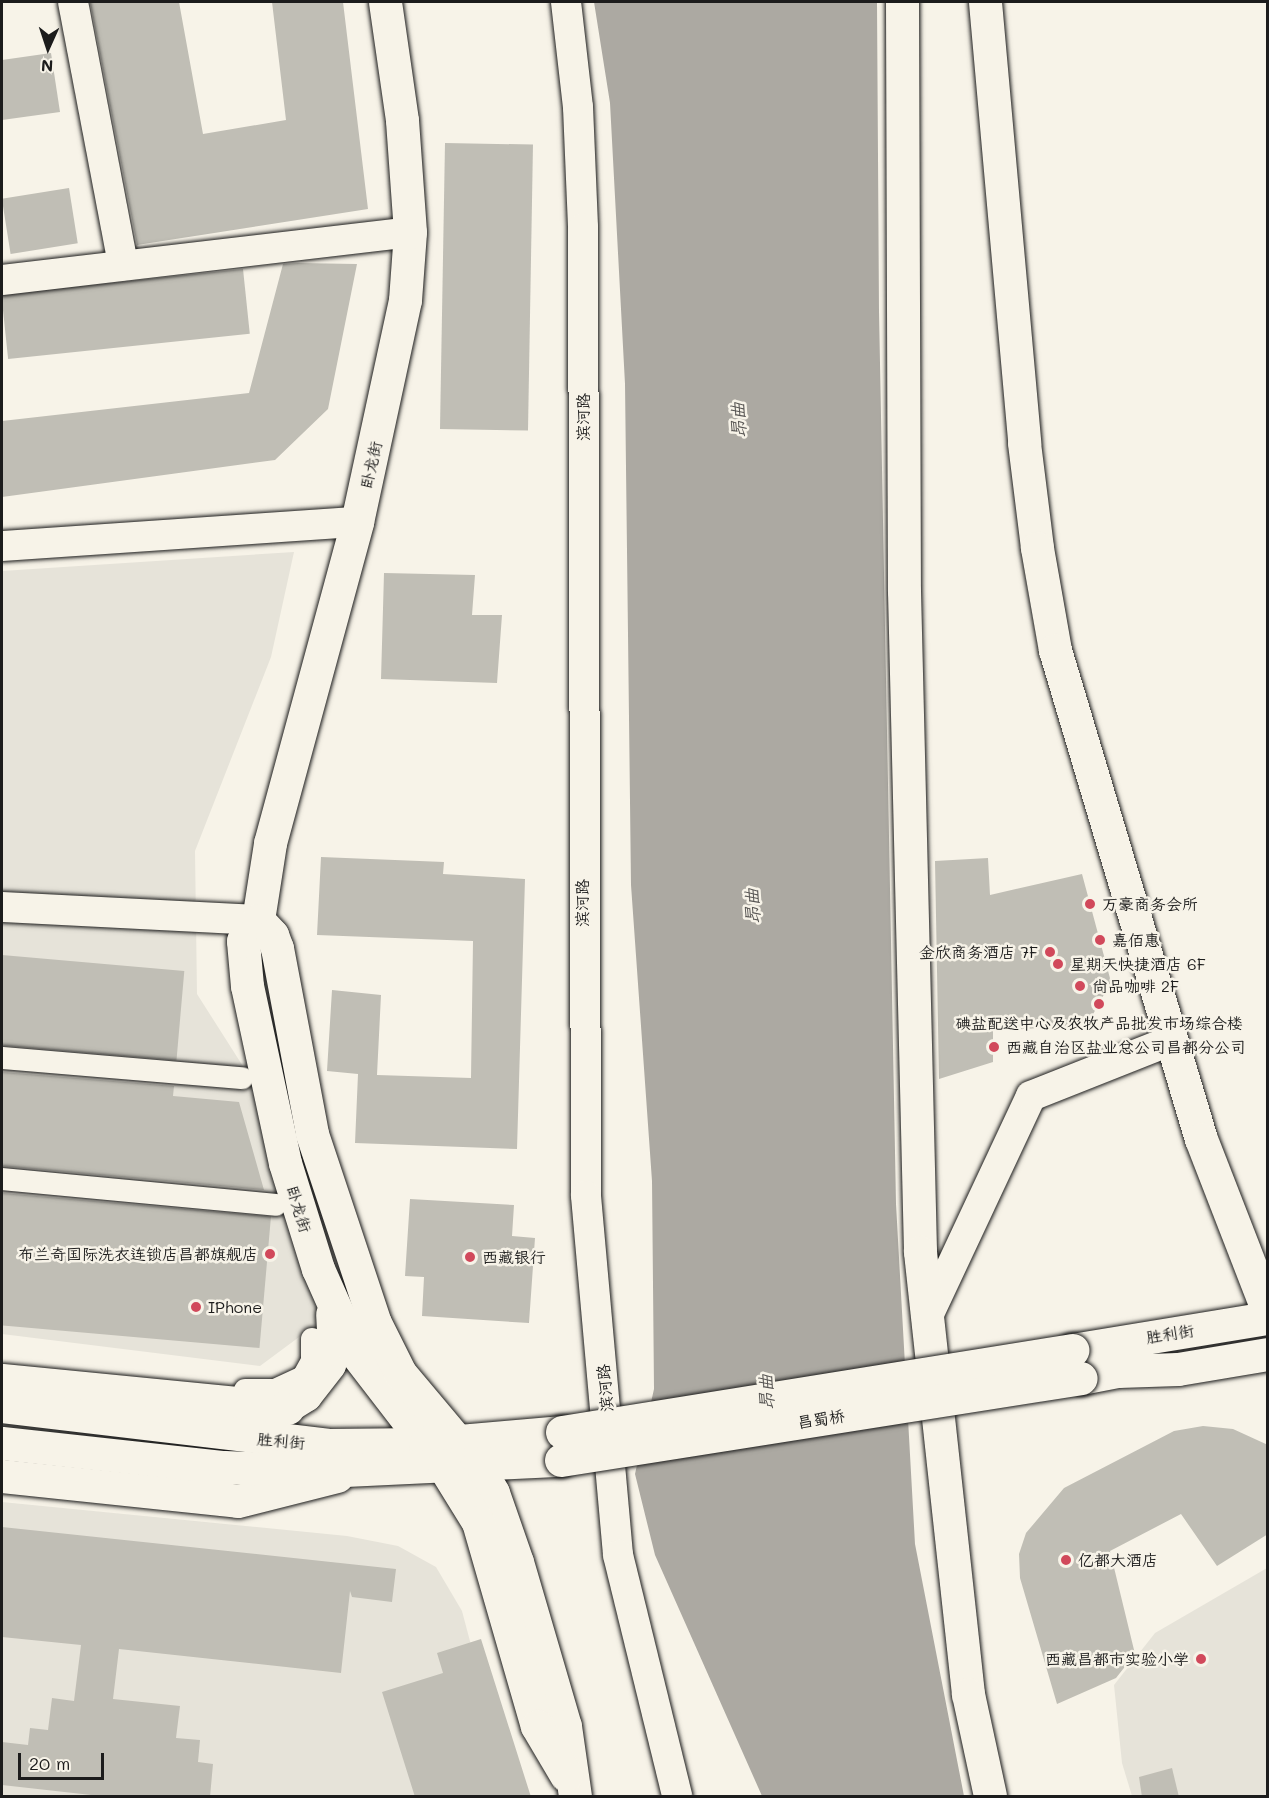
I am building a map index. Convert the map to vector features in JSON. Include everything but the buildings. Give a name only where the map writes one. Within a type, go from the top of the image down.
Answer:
[{"type":"main road","name":"卧龙街","points":[[385,2],[402,120],[410,232],[395,354],[357,522],[270,843],[258,920],[243,941],[247,986],[285,1163],[332,1306],[355,1352],[451,1455]]},
{"type":"main road","points":[[902,2],[904,591],[920,1252],[968,1694],[990,1797]]},
{"type":"main road","points":[[985,2],[1036,548],[1055,651],[1201,1139],[1268,1312]]},
{"type":"main road","points":[[258,920],[272,935],[277,948],[312,1134],[371,1312],[400,1373],[451,1455],[493,1492],[517,1562],[565,1726],[573,1790]]},
{"type":"main road","points":[[212,1433],[238,1431],[288,1408],[317,1384],[330,1364],[334,1349],[332,1306]]},
{"type":"main road","name":"胜利街","points":[[1076,1364],[1268,1318]]},
{"type":"main road","name":"胜利街","points":[[1076,1364],[1118,1371],[1178,1369],[1268,1354]]},
{"type":"main road","name":"昌蜀桥","points":[[561,1446],[1076,1364]]},
{"type":"main road","points":[[2,1380],[288,1408]]},
{"type":"main road","name":"胜利街","points":[[2,1406],[212,1433],[451,1455]]},
{"type":"main road","name":"胜利街","points":[[2,1443],[224,1467],[354,1471],[451,1455],[561,1446]]},
{"type":"main road","points":[[2,1476],[238,1501],[354,1471]]},
{"type":"street","points":[[73,2],[123,265]]},
{"type":"street","name":"滨河路","points":[[566,2],[578,107],[583,228],[586,1197],[618,1555],[677,1797]]},
{"type":"street","points":[[2,280],[410,232]]},
{"type":"street","points":[[2,546],[357,522]]},
{"type":"street","points":[[2,907],[258,920]]},
{"type":"street","points":[[927,1318],[1031,1096],[1170,1041]]},
{"type":"street","points":[[2,1058],[242,1078]]},
{"type":"street","points":[[2,1179],[276,1205]]},
{"type":"street","points":[[2,1364],[275,1390],[303,1377],[312,1361],[312,1339]]},
{"type":"shaded area","points":[[294,552],[271,657],[195,851],[197,994],[246,1071],[322,1320],[260,1366],[2,1334],[2,571]]},
{"type":"shaded area","points":[[2,1502],[347,1536],[398,1546],[436,1567],[462,1611],[511,1796],[2,1796]]},
{"type":"shaded area","name":"西藏昌都市实验小学","points":[[1267,1568],[1267,1796],[1132,1796],[1122,1763],[1114,1685],[1155,1633]]},
{"type":"water","name":"昂曲","points":[[594,2],[877,2],[879,311],[896,1204],[915,1544],[964,1796],[762,1796],[655,1555],[635,1474],[654,1389],[652,1181],[631,885],[625,384],[610,103]]},
{"type":"place","name":"万豪商务会所","points":[[1090,904]]},
{"type":"place","name":"嘉佰惠","points":[[1100,940]]},
{"type":"place","name":"金欣商务酒店 7F","points":[[1050,952]]},
{"type":"place","name":"星期天快捷酒店 6F","points":[[1058,964]]},
{"type":"place","name":"尚品咖啡 2F","points":[[1080,986]]},
{"type":"place","name":"碘盐配送中心及农牧产品批发市场综合楼","points":[[1099,1004]]},
{"type":"place","name":"西藏自治区盐业总公司昌都分公司","points":[[994,1047]]},
{"type":"place","name":"布兰奇国际洗衣连锁店昌都旗舰店","points":[[270,1254]]},
{"type":"place","name":"西藏银行","points":[[470,1257]]},
{"type":"place","name":"IPhone","points":[[196,1307]]},
{"type":"place","name":"亿都大酒店","points":[[1066,1560]]},
{"type":"place","name":"西藏昌都市实验小学","points":[[1201,1659]]}]
